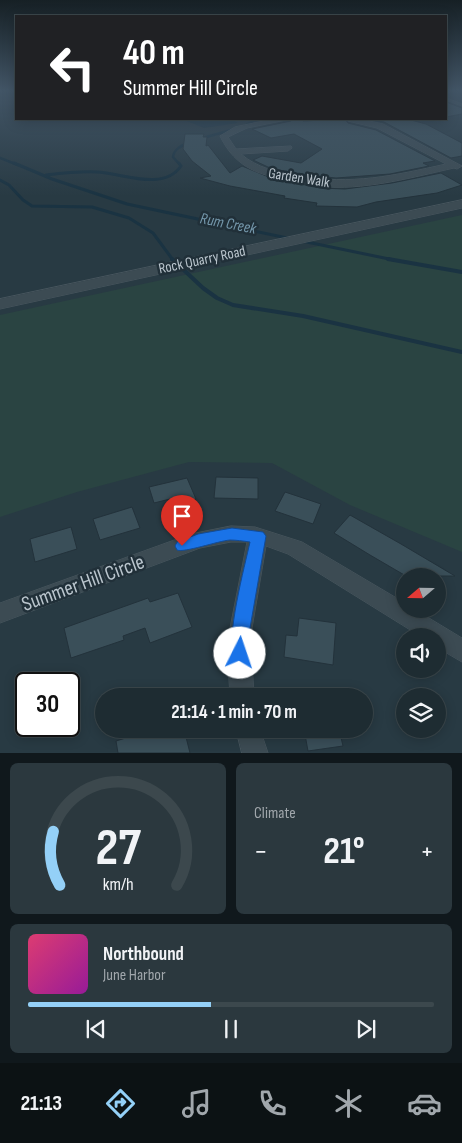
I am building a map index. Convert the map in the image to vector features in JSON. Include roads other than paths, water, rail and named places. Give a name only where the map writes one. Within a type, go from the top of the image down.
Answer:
[{"type":"street","points":[[260,125],[230,132],[224,136],[234,152],[288,148]]},
{"type":"street","name":"Garden Walk","points":[[376,125],[458,167]]},
{"type":"street","name":"Garden Walk","points":[[234,152],[251,168],[263,173],[334,184],[380,180],[458,167]]},
{"type":"street","name":"Rock Quarry Road","points":[[0,304],[462,204]]},
{"type":"street","name":"Summer Hill Circle","points":[[0,613],[198,540],[232,534],[258,536],[295,548],[462,651]]},
{"type":"street","points":[[242,688],[241,628],[258,536]]},
{"type":"street","points":[[251,738],[255,753]]},
{"type":"water","points":[[197,125],[223,125],[204,128]]},
{"type":"waterway","points":[[203,138],[231,130]]},
{"type":"waterway","points":[[180,165],[173,157],[174,154],[178,148],[188,143]]},
{"type":"waterway","name":"Rum Creek","points":[[0,158],[18,165]]},
{"type":"waterway","name":"Rum Creek","points":[[14,163],[52,179],[127,204],[292,239]]},
{"type":"waterway","points":[[46,175],[97,172],[153,180],[173,174],[181,166],[179,163]]},
{"type":"waterway","points":[[0,180],[9,185],[23,200],[32,206],[92,207],[129,218],[153,233],[173,260]]},
{"type":"waterway","name":"Rum Creek","points":[[302,241],[394,260]]},
{"type":"waterway","name":"Rum Creek","points":[[388,259],[462,272]]},
{"type":"waterway","points":[[173,260],[203,288],[217,298],[233,305],[303,316],[462,352]]}]
